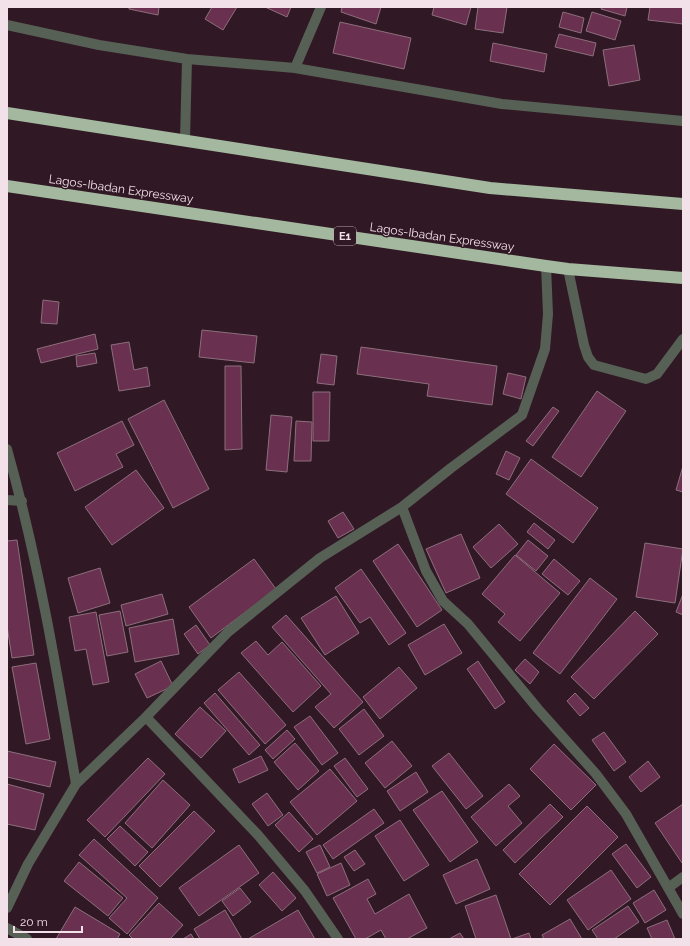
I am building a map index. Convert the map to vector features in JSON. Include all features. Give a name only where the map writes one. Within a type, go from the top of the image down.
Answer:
[{"type":"highway","points":[[7,113],[490,188],[683,204]]},
{"type":"highway","name":"Lagos-Ibadan Expressway","points":[[7,186],[568,269],[683,278]]},
{"type":"street","points":[[295,68],[321,7]]},
{"type":"street","points":[[7,25],[99,45],[187,59],[295,68],[502,104],[683,120]]},
{"type":"street","points":[[185,140],[187,59]]},
{"type":"street","points":[[7,908],[28,864],[76,784],[146,717],[228,632],[320,558],[402,507],[522,415],[545,349],[548,314],[546,266]]},
{"type":"street","points":[[568,269],[584,345],[588,357],[594,365],[646,379],[658,374],[683,339]]},
{"type":"street","points":[[7,449],[22,501],[56,664],[76,784]]},
{"type":"street","points":[[7,500],[22,501]]},
{"type":"street","points":[[402,507],[426,571],[443,600],[468,624],[538,709],[596,774],[626,814],[683,914]]},
{"type":"street","points":[[146,717],[258,835],[305,891],[338,939]]},
{"type":"street","points":[[668,888],[683,877]]},
{"type":"street","points":[[7,928],[27,939]]},
{"type":"building","points":[[129,7],[159,7],[158,15],[129,9]]},
{"type":"building","points":[[212,7],[237,7],[223,30],[205,19]]},
{"type":"building","points":[[265,7],[291,7],[287,17]]},
{"type":"building","points":[[342,7],[381,7],[376,24],[341,12]]},
{"type":"building","points":[[434,7],[471,7],[466,25],[432,15]]},
{"type":"building","points":[[478,7],[507,7],[503,33],[475,29]]},
{"type":"building","points":[[602,7],[627,7],[625,16],[601,9]]},
{"type":"building","points":[[650,7],[683,7],[683,24],[648,20]]},
{"type":"building","points":[[563,12],[584,18],[581,33],[559,27]]},
{"type":"building","points":[[592,12],[621,21],[615,40],[586,31]]},
{"type":"building","points":[[340,22],[411,38],[404,69],[333,53]]},
{"type":"building","points":[[559,34],[596,43],[593,56],[555,47]]},
{"type":"building","points":[[493,43],[547,54],[544,72],[490,61]]},
{"type":"building","points":[[634,45],[640,80],[609,86],[603,50]]},
{"type":"building","points":[[43,300],[59,302],[57,324],[41,323]]},
{"type":"building","points":[[202,330],[257,336],[254,363],[199,357]]},
{"type":"building","points":[[95,334],[98,349],[41,363],[37,349]]},
{"type":"building","points":[[129,342],[134,370],[147,367],[150,386],[119,391],[111,345]]},
{"type":"building","points":[[361,347],[497,366],[492,405],[427,396],[429,384],[357,374]]},
{"type":"building","points":[[95,353],[97,363],[77,367],[76,356]]},
{"type":"building","points":[[321,354],[337,356],[334,385],[317,383]]},
{"type":"building","points":[[225,366],[241,366],[242,449],[225,450]]},
{"type":"building","points":[[508,373],[526,377],[521,399],[503,394]]},
{"type":"building","points":[[597,391],[626,411],[581,477],[552,457]]},
{"type":"building","points":[[313,392],[330,392],[329,441],[313,441]]},
{"type":"building","points":[[164,400],[209,489],[173,508],[128,419]]},
{"type":"building","points":[[553,407],[559,411],[533,446],[526,441]]},
{"type":"building","points":[[271,415],[292,417],[287,472],[266,470]]},
{"type":"building","points":[[122,421],[134,445],[116,454],[123,467],[75,491],[57,453]]},
{"type":"building","points":[[296,421],[312,422],[311,461],[294,461]]},
{"type":"building","points":[[506,451],[520,458],[509,480],[496,474]]},
{"type":"building","points":[[531,459],[598,508],[573,543],[506,494]]},
{"type":"building","points":[[683,466],[683,492],[676,490]]},
{"type":"building","points":[[136,470],[164,508],[112,545],[85,507]]},
{"type":"building","points":[[343,512],[354,529],[338,538],[328,521]]},
{"type":"building","points":[[534,523],[555,540],[548,549],[527,532]]},
{"type":"building","points":[[499,524],[518,544],[491,568],[473,547]]},
{"type":"building","points":[[461,534],[480,578],[446,593],[426,549]]},
{"type":"building","points":[[17,540],[34,655],[12,658],[7,626],[7,541]]},
{"type":"building","points":[[528,540],[548,556],[536,571],[516,555]]},
{"type":"building","points":[[645,543],[683,549],[675,603],[636,597]]},
{"type":"building","points":[[398,544],[442,610],[417,627],[373,561]]},
{"type":"building","points":[[515,555],[560,593],[520,641],[498,622],[505,614],[482,594]]},
{"type":"building","points":[[254,559],[276,589],[211,638],[189,607]]},
{"type":"building","points":[[554,559],[580,581],[568,595],[542,574]]},
{"type":"building","points":[[100,568],[110,603],[78,613],[68,578]]},
{"type":"building","points":[[361,569],[406,633],[389,645],[370,617],[360,623],[335,588]]},
{"type":"building","points":[[590,578],[617,599],[560,674],[533,653]]},
{"type":"building","points":[[162,594],[168,614],[126,626],[121,605]]},
{"type":"building","points":[[683,594],[683,615],[676,612]]},
{"type":"building","points":[[336,596],[359,633],[325,655],[301,618]]},
{"type":"building","points":[[120,611],[128,652],[107,656],[99,615]]},
{"type":"building","points":[[635,611],[658,634],[594,699],[571,677]]},
{"type":"building","points":[[96,612],[109,682],[93,685],[86,649],[75,651],[69,617]]},
{"type":"building","points":[[286,615],[363,702],[334,728],[315,707],[331,694],[272,627]]},
{"type":"building","points":[[173,619],[179,654],[135,662],[129,628]]},
{"type":"building","points":[[444,624],[462,653],[425,675],[408,645]]},
{"type":"building","points":[[196,625],[210,645],[198,654],[184,634]]},
{"type":"building","points":[[256,641],[268,655],[282,642],[321,686],[293,712],[241,653]]},
{"type":"building","points":[[525,659],[539,672],[530,684],[515,670]]},
{"type":"building","points":[[161,661],[173,686],[147,698],[135,674]]},
{"type":"building","points":[[478,661],[505,702],[495,709],[467,669]]},
{"type":"building","points":[[36,663],[50,739],[26,744],[12,667]]},
{"type":"building","points":[[399,667],[417,688],[380,719],[363,697]]},
{"type":"building","points":[[239,672],[286,725],[265,744],[218,690]]},
{"type":"building","points":[[215,693],[260,745],[249,755],[204,703]]},
{"type":"building","points":[[575,693],[589,708],[580,716],[567,701]]},
{"type":"building","points":[[200,707],[226,731],[201,758],[175,734]]},
{"type":"building","points":[[364,709],[384,736],[359,755],[339,729]]},
{"type":"building","points":[[310,716],[338,753],[322,765],[294,727]]},
{"type":"building","points":[[287,730],[295,739],[273,759],[265,750]]},
{"type":"building","points":[[604,732],[626,762],[614,771],[592,740]]},
{"type":"building","points":[[392,741],[412,766],[385,788],[365,763]]},
{"type":"building","points":[[295,743],[319,771],[298,790],[274,762]]},
{"type":"building","points":[[554,744],[596,785],[571,810],[530,769]]},
{"type":"building","points":[[7,751],[56,762],[50,787],[7,777]]},
{"type":"building","points":[[449,753],[483,796],[466,809],[432,766]]},
{"type":"building","points":[[261,756],[268,770],[239,783],[233,769]]},
{"type":"building","points":[[148,758],[165,774],[105,837],[87,820]]},
{"type":"building","points":[[345,758],[368,789],[357,797],[334,766]]},
{"type":"building","points":[[648,761],[660,777],[641,792],[629,777]]},
{"type":"building","points":[[330,769],[357,801],[317,835],[290,802]]},
{"type":"building","points":[[416,772],[428,792],[400,811],[387,791]]},
{"type":"building","points":[[163,780],[190,805],[152,848],[125,823]]},
{"type":"building","points":[[7,784],[44,794],[35,830],[7,824]]},
{"type":"building","points":[[509,784],[520,796],[508,806],[522,823],[496,846],[471,817]]},
{"type":"building","points":[[442,791],[478,842],[450,862],[413,810]]},
{"type":"building","points":[[267,793],[283,815],[268,826],[252,804]]},
{"type":"building","points":[[550,804],[563,817],[515,863],[503,850]]},
{"type":"building","points":[[683,804],[683,862],[682,863],[655,823]]},
{"type":"building","points":[[587,806],[618,837],[550,905],[519,874]]},
{"type":"building","points":[[374,809],[384,823],[333,859],[323,845]]},
{"type":"building","points":[[194,811],[215,831],[160,887],[139,866]]},
{"type":"building","points":[[289,812],[313,839],[299,852],[275,825]]},
{"type":"building","points":[[400,820],[429,865],[404,881],[375,836]]},
{"type":"building","points":[[120,826],[148,852],[135,866],[107,839]]},
{"type":"building","points":[[94,839],[158,898],[127,934],[109,918],[127,898],[79,855]]},
{"type":"building","points":[[626,844],[651,877],[637,888],[612,854]]},
{"type":"building","points":[[239,845],[259,873],[199,916],[179,888]]},
{"type":"building","points":[[320,845],[330,867],[317,873],[306,852]]},
{"type":"building","points":[[355,850],[365,864],[354,871],[344,857]]},
{"type":"building","points":[[477,859],[490,889],[456,904],[443,875]]},
{"type":"building","points":[[79,862],[123,898],[108,916],[64,881]]},
{"type":"building","points":[[341,863],[350,885],[327,896],[317,874]]},
{"type":"building","points":[[611,870],[631,899],[588,930],[567,900]]},
{"type":"building","points":[[273,872],[296,898],[282,911],[259,885]]},
{"type":"building","points":[[368,879],[376,894],[367,899],[375,914],[409,894],[427,928],[407,939],[386,939],[381,930],[365,939],[356,939],[333,898]]},
{"type":"building","points":[[240,888],[251,902],[233,916],[222,901]]},
{"type":"building","points":[[654,890],[666,910],[645,923],[633,903]]},
{"type":"building","points":[[496,895],[511,939],[476,939],[465,906]]},
{"type":"building","points":[[159,903],[183,925],[170,939],[133,939],[129,935]]},
{"type":"building","points":[[628,906],[639,922],[614,939],[598,939],[592,930]]},
{"type":"building","points":[[75,907],[120,934],[117,939],[56,939]]},
{"type":"building","points":[[225,910],[242,939],[200,939],[194,929]]},
{"type":"building","points":[[298,910],[315,939],[248,939]]},
{"type":"building","points":[[570,919],[582,939],[544,939],[542,935]]},
{"type":"building","points":[[667,920],[675,939],[652,939],[647,928]]},
{"type":"building","points":[[460,933],[464,939],[449,939]]},
{"type":"building","points":[[529,933],[531,939],[512,939]]},
{"type":"building","points":[[191,934],[194,939],[183,939]]}]
